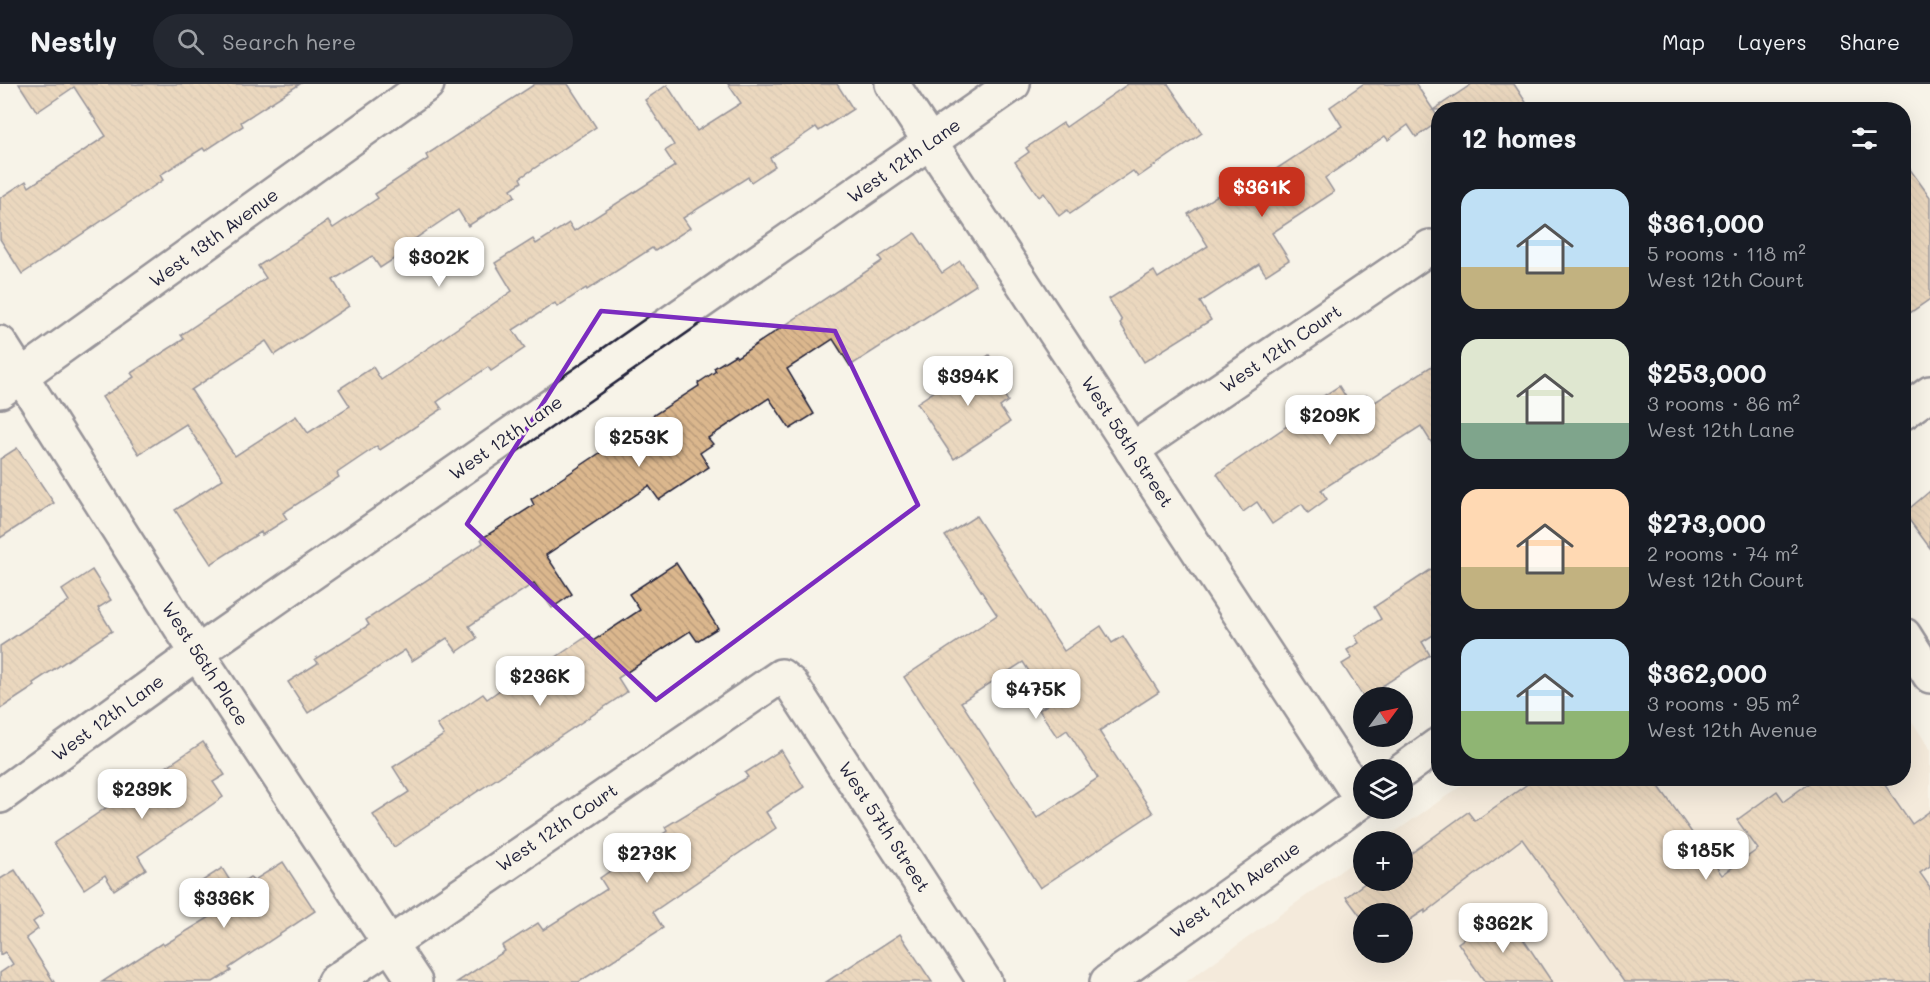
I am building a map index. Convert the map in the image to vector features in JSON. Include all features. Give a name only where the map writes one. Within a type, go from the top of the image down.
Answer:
[{"type":"street","name":"West 13th Avenue","points":[[10,384],[427,84]]},
{"type":"street","name":"West 58th Street","points":[[892,84],[929,144],[1353,784]]},
{"type":"street","name":"West 12th Lane","points":[[0,796],[197,653],[1013,84]]},
{"type":"street","name":"West 12th Court","points":[[1132,450],[1430,247]]},
{"type":"street","name":"West 56th Place","points":[[0,343],[10,384],[197,653],[415,982]]},
{"type":"street","points":[[1911,407],[1930,393]]},
{"type":"street","points":[[1911,646],[1930,676]]},
{"type":"street","name":"West 12th Court","points":[[334,982],[781,676]]},
{"type":"street","name":"West 57th Street","points":[[781,676],[791,684],[985,982]]},
{"type":"street","points":[[1413,763],[1431,750]]},
{"type":"street","name":"West 12th Avenue","points":[[1107,982],[1353,806]]},
{"type":"highlighted area","points":[[601,311],[835,331],[918,505],[656,700],[467,524]]},
{"type":"shaded area","points":[[1911,720],[1930,749],[1930,982],[1186,982],[1353,862],[1353,891],[1413,891],[1413,831],[1396,831],[1461,786],[1911,786]]},
{"type":"building","points":[[19,84],[300,84],[241,122],[243,126],[205,151],[203,148],[160,175],[163,180],[22,274],[0,239],[0,198],[26,181],[29,187],[106,136],[74,87],[37,112]]},
{"type":"building","points":[[535,84],[568,84],[596,127],[520,178],[522,182],[511,189],[515,196],[468,226],[458,210],[400,249],[403,253],[380,268],[372,256],[333,280],[349,306],[275,355],[266,341],[191,390],[235,456],[296,416],[308,433],[350,406],[339,389],[373,367],[381,380],[512,291],[495,263],[533,239],[536,244],[569,223],[574,231],[675,166],[665,151],[674,145],[645,100],[667,85],[697,131],[741,103],[728,84],[837,84],[853,109],[819,131],[816,127],[770,158],[775,166],[751,182],[748,177],[683,218],[690,228],[655,251],[652,248],[587,290],[586,288],[557,307],[555,303],[513,330],[525,348],[491,371],[488,367],[437,402],[442,409],[380,450],[377,446],[337,473],[339,477],[283,513],[287,519],[262,535],[261,532],[211,564],[175,510],[223,479],[186,424],[139,454],[102,397],[134,377],[131,373],[184,339],[181,335],[266,278],[258,266],[328,221],[333,228],[378,198],[375,194],[428,159],[426,155]]},
{"type":"building","points":[[1128,84],[1168,84],[1202,133],[1138,177],[1133,171],[1070,214],[1067,210],[1059,216],[1044,193],[1039,197],[1015,162],[1029,152],[1026,148],[1063,123],[1066,127]]},
{"type":"building","points":[[1363,84],[1416,84],[1431,106],[1431,127],[1416,137],[1408,125],[1388,140],[1385,136],[1325,178],[1334,192],[1272,233],[1289,260],[1266,275],[1259,264],[1200,302],[1211,320],[1144,362],[1120,323],[1122,321],[1109,299],[1154,271],[1158,278],[1208,246],[1188,214],[1238,182],[1244,190],[1342,126],[1330,107]]},
{"type":"building","points":[[1472,84],[1514,84],[1526,102],[1445,102]]},
{"type":"building","points":[[1911,171],[1930,197],[1930,299],[1911,312]]},
{"type":"building","points":[[915,233],[942,273],[960,261],[976,285],[850,366],[833,339],[787,369],[814,414],[790,429],[769,398],[708,438],[713,444],[700,453],[709,467],[659,500],[649,486],[546,555],[572,594],[552,608],[534,583],[469,626],[477,638],[457,652],[447,638],[412,661],[405,650],[308,713],[288,682],[318,663],[315,659],[369,625],[366,620],[483,543],[481,539],[534,505],[531,499],[616,442],[615,440],[699,386],[698,383],[716,371],[714,368],[735,355],[737,357],[882,261],[879,257]]},
{"type":"building","points":[[989,355],[1007,382],[999,387],[1008,401],[1000,407],[1010,422],[954,459],[917,403]]},
{"type":"building","points":[[1431,366],[1431,442],[1421,426],[1321,490],[1327,499],[1308,513],[1302,504],[1272,524],[1257,502],[1243,512],[1217,474],[1297,419],[1294,415],[1339,386],[1351,405],[1366,395],[1372,404]]},
{"type":"building","points":[[17,448],[54,503],[0,538],[0,459]]},
{"type":"building","points":[[1930,491],[1930,548],[1911,522],[1911,507]]},
{"type":"building","points":[[976,516],[1064,651],[1101,626],[1112,643],[1123,636],[1159,692],[1099,731],[1153,813],[1040,888],[904,677],[997,615],[945,536]],"holes":[[[1023,662],[1050,703],[1039,710],[1057,737],[1067,730],[1098,778],[1037,818],[961,702]]]},
{"type":"building","points":[[676,563],[718,628],[697,641],[690,631],[618,678],[627,692],[394,847],[373,815],[409,792],[393,767],[444,735],[437,725],[483,694],[487,699],[514,680],[516,684],[589,635],[593,641],[640,610],[629,594]]},
{"type":"building","points":[[92,570],[111,600],[98,608],[112,631],[33,683],[35,686],[0,709],[0,646],[69,601],[62,590]]},
{"type":"building","points":[[1431,570],[1431,636],[1422,642],[1430,655],[1381,687],[1357,687],[1342,664],[1352,658],[1347,650],[1359,643],[1355,636],[1381,619],[1374,607]]},
{"type":"building","points":[[203,742],[225,775],[213,782],[223,797],[138,856],[146,869],[114,890],[105,875],[84,889],[54,843]]},
{"type":"building","points":[[781,750],[804,787],[766,812],[776,828],[653,912],[663,928],[579,982],[457,982],[505,951],[502,946],[538,923],[543,930],[607,889],[600,878],[667,831],[665,827],[748,777],[745,773]]},
{"type":"building","points":[[1525,786],[1659,786],[1722,875],[1758,849],[1737,820],[1777,791],[1784,801],[1805,786],[1886,786],[1912,824],[1930,811],[1930,866],[1920,873],[1930,887],[1930,982],[1624,982],[1522,839],[1425,913],[1425,910],[1413,918],[1413,903],[1353,903],[1353,906],[1346,897],[1354,891],[1413,891],[1413,852],[1468,812],[1475,821]]},
{"type":"building","points":[[283,862],[315,911],[229,968],[231,971],[213,982],[102,982],[162,943],[164,945],[210,917],[190,889],[222,868],[234,887],[250,877],[253,881]]},
{"type":"building","points":[[15,870],[44,914],[33,922],[38,929],[26,938],[54,982],[0,982],[0,973],[13,964],[5,952],[0,955],[0,879]]},
{"type":"building","points":[[1504,911],[1552,982],[1485,982],[1458,943]]},
{"type":"building","points":[[900,934],[932,982],[826,982]]}]
